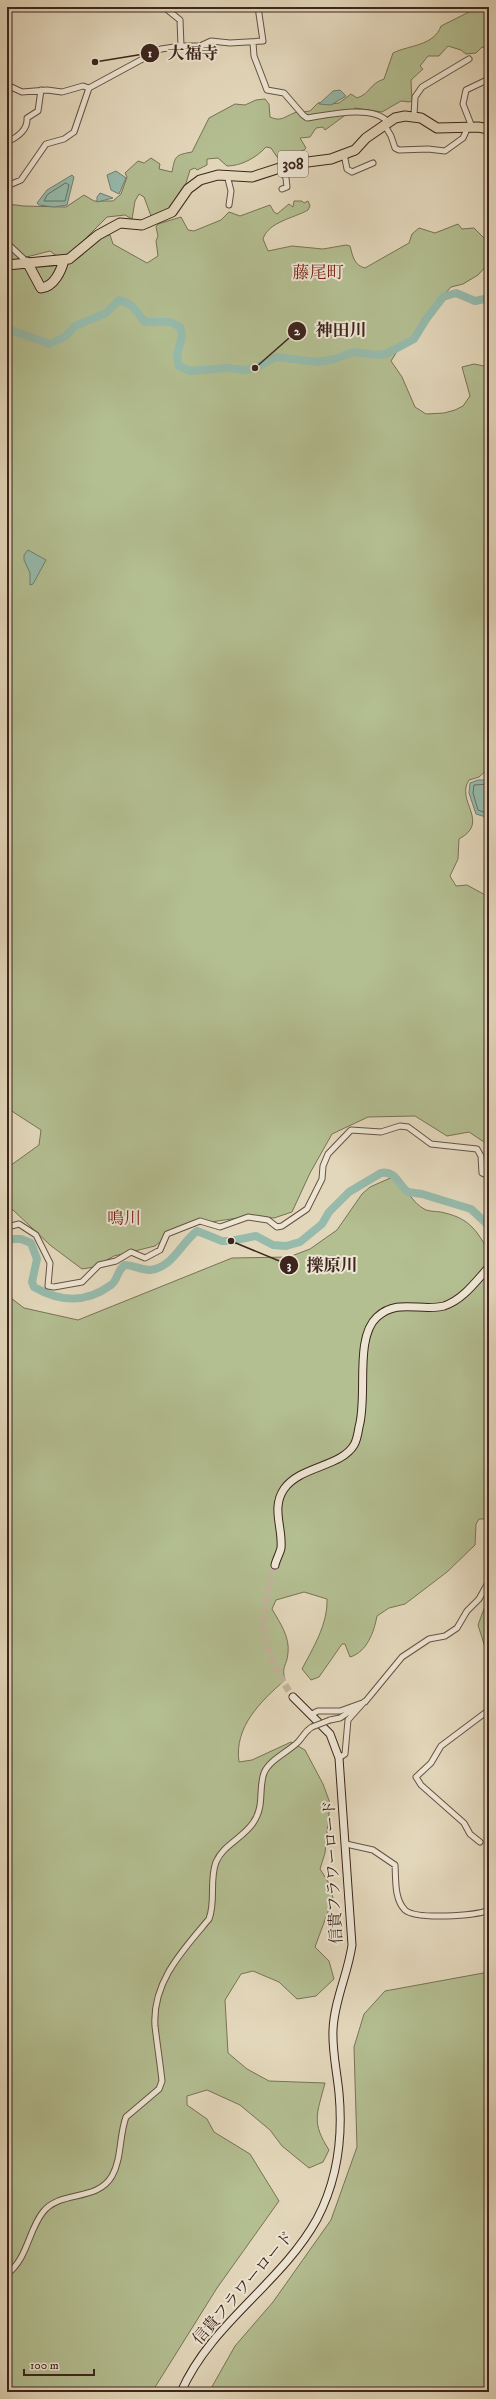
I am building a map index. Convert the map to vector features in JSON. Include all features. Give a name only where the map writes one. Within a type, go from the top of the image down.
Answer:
[{"type":"highway","name":"308","points":[[7,265],[27,262],[64,260],[77,253],[98,235],[120,223],[142,225],[172,212],[188,189],[196,182],[209,177],[227,175],[252,177],[282,169],[292,164],[328,160],[344,152],[355,150],[366,138],[386,123],[400,116],[414,116]]},
{"type":"highway","points":[[414,116],[437,128],[470,127],[489,129]]},
{"type":"highway","points":[[27,262],[41,288],[44,288],[58,277],[64,260]]},
{"type":"street","points":[[164,7],[180,20],[181,46]]},
{"type":"street","points":[[7,85],[22,92],[41,90],[62,92],[83,86],[88,88],[125,70],[151,53],[181,46],[200,46],[211,41],[253,43],[263,41],[258,7]]},
{"type":"street","points":[[253,43],[254,56],[267,90],[284,94],[307,118],[320,114],[351,111],[380,116],[386,123],[395,148],[399,150],[428,149],[440,152],[451,148],[463,138],[470,127],[463,104],[466,90],[489,79]]},
{"type":"street","points":[[414,116],[415,97],[422,87],[469,59]]},
{"type":"street","points":[[7,186],[21,180],[46,144],[64,139],[74,132],[78,126],[88,88]]},
{"type":"street","points":[[7,142],[27,127],[27,118],[38,111],[41,90]]},
{"type":"street","points":[[344,152],[348,170],[352,172],[373,163]]},
{"type":"street","points":[[282,169],[287,181],[287,187],[282,189]]},
{"type":"street","points":[[227,175],[231,191],[229,206]]},
{"type":"street","points":[[7,243],[27,262]]},
{"type":"street","points":[[7,1227],[19,1224],[34,1234],[50,1263],[48,1286],[54,1287],[82,1282],[98,1265],[116,1261],[129,1252],[146,1258],[160,1250],[167,1234],[197,1222],[220,1227],[248,1217],[268,1220],[277,1227],[282,1226],[307,1209],[322,1179],[323,1166],[328,1154],[351,1130],[355,1129],[370,1132],[381,1132],[400,1126],[408,1127],[431,1144],[477,1149],[481,1156],[482,1173],[489,1176]]},
{"type":"street","points":[[275,1565],[280,1548],[277,1504],[283,1491],[291,1480],[345,1454],[354,1444],[363,1416],[364,1340],[371,1324],[384,1312],[402,1305],[434,1307],[453,1302],[463,1296],[489,1267]]},
{"type":"street","points":[[339,1758],[346,1754],[349,1717],[365,1702],[402,1657],[429,1639],[445,1636],[457,1628],[467,1611],[479,1599],[489,1581]]},
{"type":"street","name":"信貴フラワーロード","points":[[181,2392],[194,2367],[213,2341],[286,2263],[304,2241],[317,2219],[331,2182],[340,2142],[341,2117],[333,2030],[335,2013],[346,1976],[352,1945],[339,1758],[330,1734],[312,1714],[293,1697]]},
{"type":"street","points":[[312,1714],[318,1711],[340,1711],[365,1702]]},
{"type":"street","points":[[7,2274],[24,2254],[44,2210],[66,2199],[100,2189],[112,2176],[119,2153],[126,2117],[159,2089],[162,2081],[155,2025],[158,2000],[171,1965],[209,1919],[212,1911],[215,1864],[220,1854],[247,1831],[256,1817],[263,1795],[263,1778],[268,1766],[298,1742],[305,1731],[330,1720],[340,1718],[354,1709],[359,1703]]},
{"type":"street","points":[[480,1842],[470,1834],[464,1823],[421,1785],[416,1777],[431,1763],[441,1746],[489,1710]]},
{"type":"street","points":[[346,1844],[373,1850],[395,1865],[397,1897],[405,1910],[412,1914],[444,1916],[481,1913],[489,1910]]},
{"type":"shaded area","points":[[472,7],[489,7],[489,49],[482,47],[476,53],[466,54],[461,50],[448,46],[439,56],[428,56],[420,66],[423,69],[411,80],[412,101],[401,101],[382,112],[355,108],[325,130],[323,127],[316,128],[310,137],[300,138],[306,148],[281,159],[277,157],[271,148],[266,147],[258,155],[238,165],[227,166],[218,158],[207,159],[207,165],[197,170],[195,168],[190,170],[183,193],[166,212],[151,216],[144,197],[139,194],[135,201],[132,219],[125,215],[107,217],[66,258],[58,257],[50,251],[7,262],[7,204],[66,207],[84,195],[94,201],[113,201],[121,194],[127,177],[125,173],[138,161],[144,163],[151,158],[160,164],[159,169],[172,172],[175,159],[179,155],[192,152],[209,118],[235,104],[245,105],[256,100],[265,99],[269,104],[270,117],[280,119],[296,112],[310,111],[318,103],[328,101],[331,104],[339,103],[351,94],[357,98],[362,96],[375,83],[384,79],[393,53],[433,38],[438,33],[441,26],[473,10]]},
{"type":"shaded area","points":[[294,201],[302,201],[304,203],[308,201],[310,206],[308,210],[270,228],[263,239],[268,251],[292,246],[323,249],[346,245],[350,246],[356,263],[365,268],[409,243],[412,234],[419,228],[435,233],[458,224],[462,229],[474,228],[489,243],[488,264],[478,275],[463,284],[451,287],[423,318],[411,340],[401,345],[391,361],[402,377],[415,407],[426,414],[444,413],[463,406],[470,396],[462,367],[474,364],[489,367],[489,768],[479,777],[469,780],[466,788],[466,796],[473,818],[472,826],[468,832],[459,839],[458,859],[450,876],[456,886],[467,885],[489,897],[489,1159],[487,1144],[469,1132],[447,1136],[415,1116],[368,1117],[332,1134],[310,1173],[292,1212],[274,1218],[251,1216],[178,1227],[155,1246],[114,1256],[94,1267],[82,1269],[50,1245],[13,1210],[7,1208],[7,1168],[39,1145],[41,1130],[7,1108],[7,270],[67,263],[80,257],[99,238],[110,235],[113,244],[147,263],[158,256],[156,241],[158,236],[156,227],[158,224],[181,217],[188,230],[194,231],[221,220],[229,212],[240,216],[270,205],[277,214],[289,204],[293,207]]},
{"type":"shaded area","points":[[395,1176],[412,1199],[421,1207],[428,1211],[443,1212],[467,1222],[481,1238],[489,1252],[489,1519],[479,1519],[476,1524],[475,1545],[447,1572],[405,1604],[389,1608],[377,1616],[372,1635],[361,1651],[350,1657],[345,1644],[342,1644],[319,1677],[311,1680],[302,1669],[322,1627],[327,1608],[327,1599],[304,1592],[276,1600],[272,1609],[284,1630],[287,1641],[287,1657],[284,1669],[285,1680],[258,1706],[245,1726],[239,1749],[239,1762],[252,1760],[291,1742],[305,1750],[323,1784],[330,1803],[325,1853],[320,1869],[330,1885],[333,1898],[315,1947],[329,1961],[334,1979],[316,1996],[297,1999],[279,1982],[253,1971],[241,1974],[225,2000],[228,2053],[247,2069],[269,2081],[325,2083],[317,2118],[323,2140],[329,2150],[323,2162],[309,2168],[282,2146],[270,2130],[240,2105],[207,2090],[187,2096],[187,2105],[207,2119],[214,2132],[250,2154],[279,2201],[217,2288],[152,2392],[7,2392],[7,1295],[24,1308],[78,1320],[232,1258],[289,1257],[310,1249],[337,1230],[362,1194],[370,1187]]},
{"type":"shaded area","points":[[489,1605],[489,1660],[478,1625],[485,1606]]},
{"type":"shaded area","points":[[489,1972],[489,2392],[209,2392],[235,2346],[273,2302],[331,2220],[357,2147],[354,2047],[364,2014],[385,1991]]},
{"type":"water","points":[[340,90],[346,96],[331,105],[319,104],[333,91]]},
{"type":"water","points":[[116,171],[126,178],[119,194],[111,190],[107,175]]},
{"type":"water","points":[[72,175],[74,177],[67,205],[54,207],[39,205],[37,203],[47,190]]},
{"type":"water","points":[[100,193],[113,198],[97,202],[97,197]]},
{"type":"water","points":[[28,550],[46,560],[33,584],[30,585],[30,573],[24,560],[24,555]]},
{"type":"water","points":[[478,780],[489,780],[489,818],[476,814],[469,793],[470,783]]},
{"type":"waterway","points":[[7,329],[50,344],[66,336],[75,326],[106,313],[119,300],[131,305],[145,322],[170,322],[180,327],[182,337],[177,355],[179,366],[190,371],[227,368],[245,370],[255,368],[276,357],[318,362],[335,359],[353,352],[377,355],[386,354],[414,339],[427,318],[443,297],[456,293],[475,301],[489,298]]},
{"type":"waterway","points":[[7,1239],[21,1239],[31,1243],[37,1259],[32,1282],[34,1287],[53,1296],[72,1299],[92,1295],[111,1285],[122,1267],[125,1265],[150,1270],[164,1265],[197,1231],[222,1241],[231,1241],[256,1236],[273,1245],[286,1246],[300,1242],[322,1224],[329,1212],[349,1192],[381,1173],[386,1173],[393,1176],[408,1192],[422,1194],[471,1209],[489,1226]]},
{"type":"tunnel","points":[[275,1565],[265,1603],[264,1634],[273,1663],[293,1697]]},
{"type":"place","name":"大福寺","points":[[95,62]]},
{"type":"place","name":"神田川","points":[[255,368]]},
{"type":"place","name":"擽原川","points":[[231,1241]]},
{"type":"district","name":"藤尾町","points":[[318,273]]},
{"type":"district","name":"鳴川","points":[[124,1219]]}]
